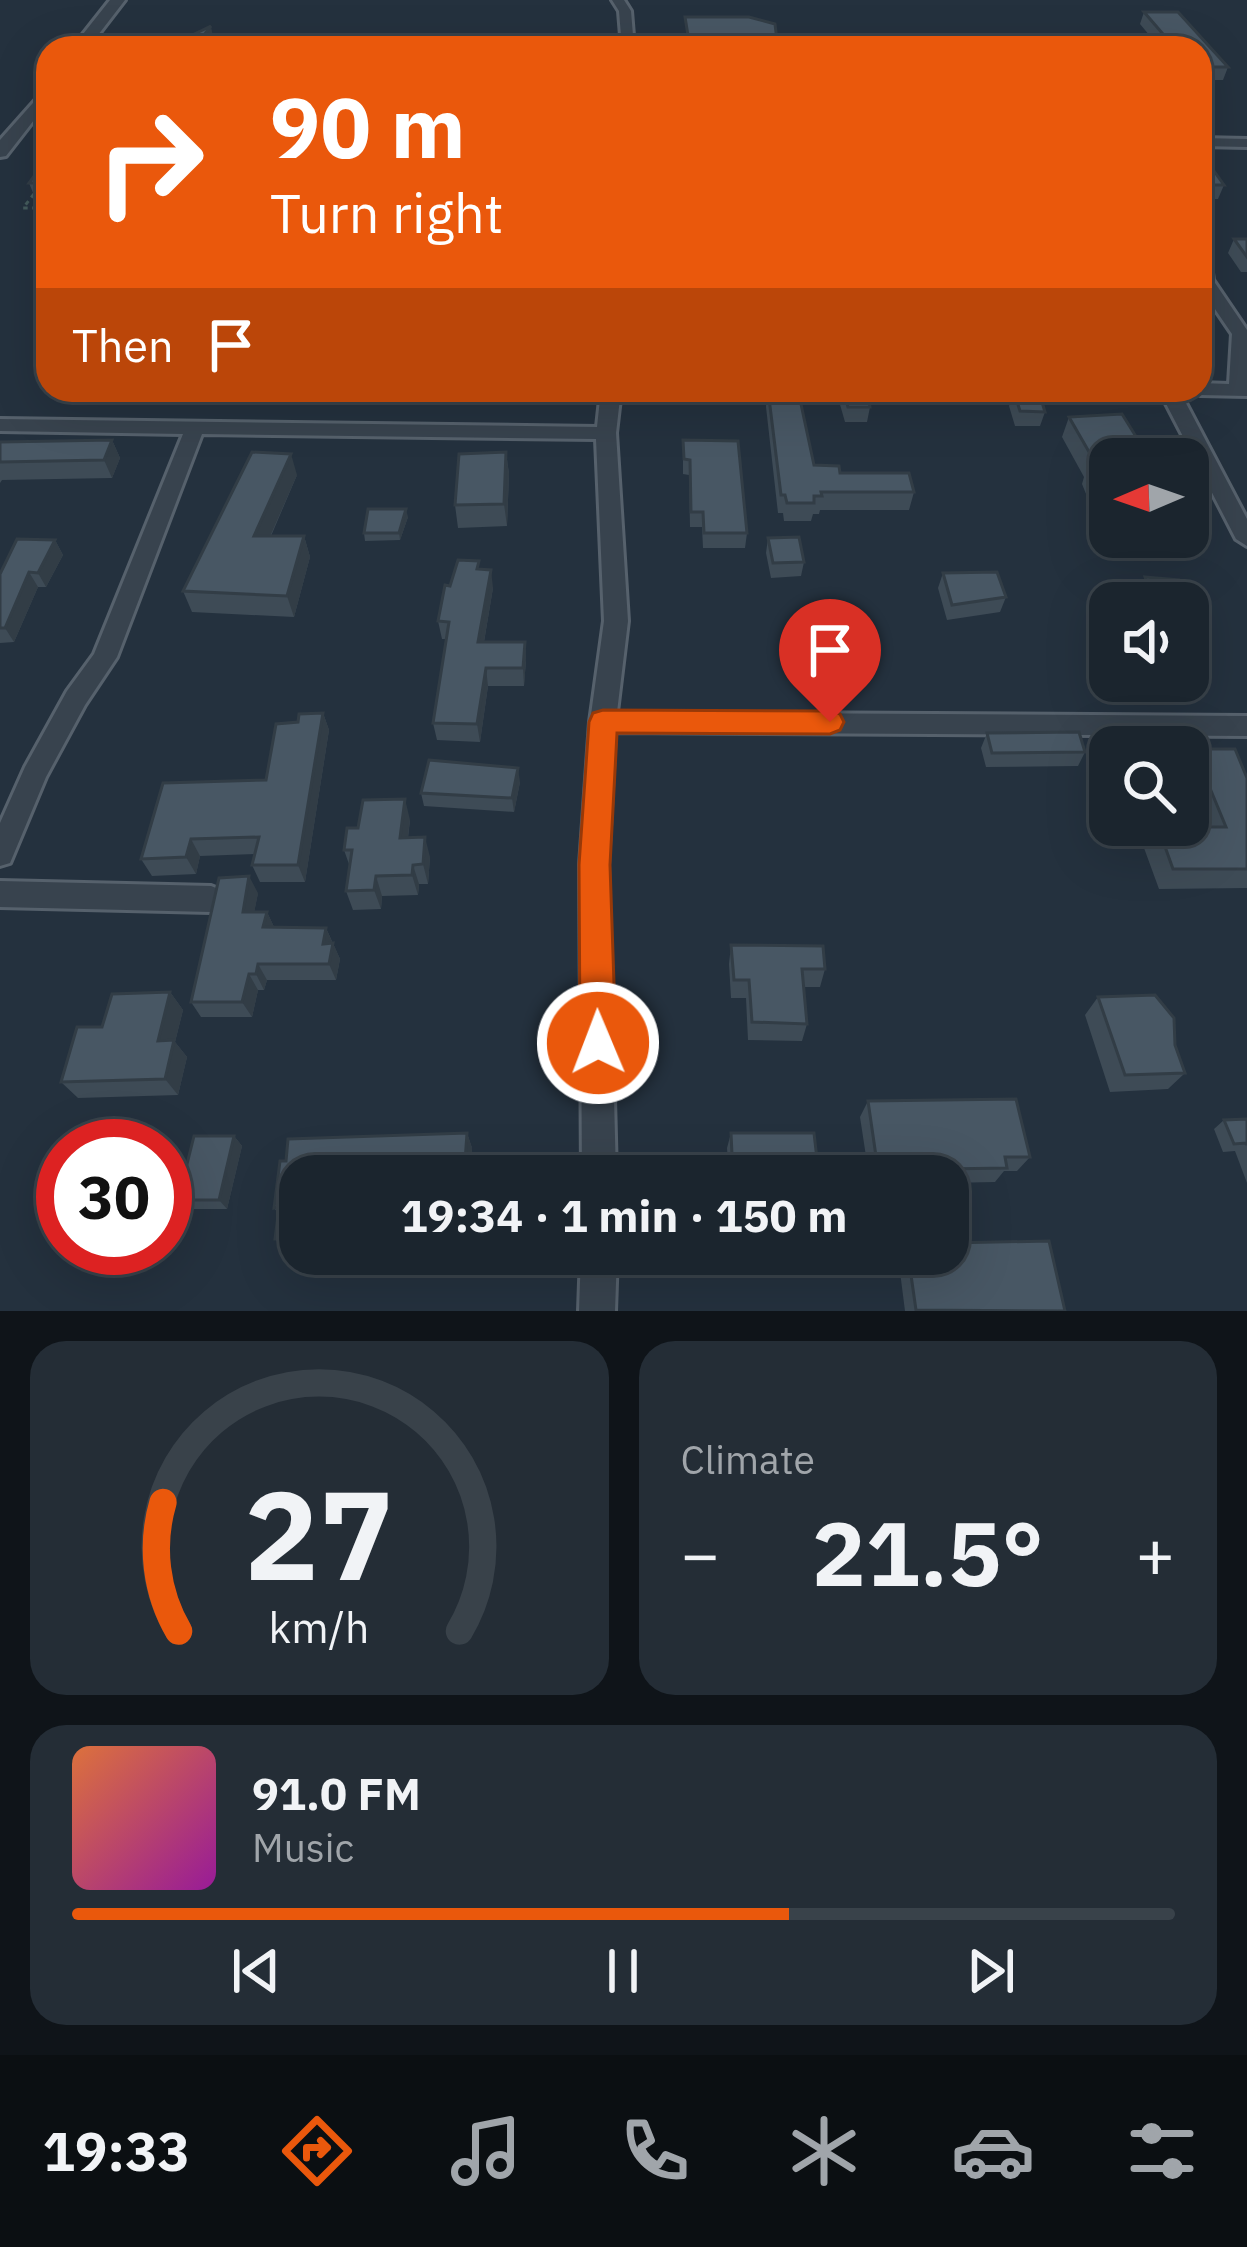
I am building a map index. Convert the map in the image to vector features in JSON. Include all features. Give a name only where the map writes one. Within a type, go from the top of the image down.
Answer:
[{"type":"street","points":[[90,36],[118,0]]},
{"type":"street","points":[[618,0],[625,11],[627,36]]},
{"type":"street","points":[[2,146],[36,114]]},
{"type":"street","points":[[1212,142],[1247,143]]},
{"type":"street","points":[[1212,292],[1241,334],[1242,390],[1212,389]]},
{"type":"street","points":[[598,1155],[595,865],[603,722],[616,621],[606,433],[610,402]]},
{"type":"street","points":[[1175,402],[1247,539]]},
{"type":"street","points":[[0,425],[606,433]]},
{"type":"street","points":[[0,854],[34,775],[76,698],[105,657],[196,428]]},
{"type":"street","points":[[603,722],[1247,726]]},
{"type":"street","points":[[0,894],[211,899]]},
{"type":"street","points":[[597,1311],[598,1275]]},
{"type":"path","points":[[36,191],[23,208],[36,208]]},
{"type":"building","points":[[1144,12],[1178,12],[1200,36],[1165,36]]},
{"type":"building","points":[[685,17],[749,17],[775,24],[776,36],[688,36]]},
{"type":"building","points":[[1212,49],[1228,67],[1212,67]]},
{"type":"building","points":[[1212,168],[1224,185],[1212,185]]},
{"type":"building","points":[[1234,239],[1247,239],[1247,257]]},
{"type":"building","points":[[769,402],[801,402],[814,465],[839,466],[840,473],[909,473],[914,492],[821,492],[822,496],[814,496],[814,503],[787,503],[781,495]]},
{"type":"building","points":[[847,402],[869,402],[870,407],[848,407]]},
{"type":"building","points":[[1017,402],[1042,402],[1045,412],[1020,411]]},
{"type":"building","points":[[1122,414],[1137,438],[1089,438],[1089,452],[1069,417]]},
{"type":"building","points":[[112,440],[104,460],[0,462],[0,442]]},
{"type":"building","points":[[683,440],[738,441],[747,533],[704,533],[703,512],[691,512],[690,460],[684,459]]},
{"type":"building","points":[[252,452],[291,454],[254,536],[304,536],[287,596],[183,591]]},
{"type":"building","points":[[506,452],[504,504],[455,505],[459,454]]},
{"type":"building","points":[[368,509],[406,509],[399,533],[364,533]]},
{"type":"building","points":[[799,537],[804,562],[773,563],[768,538]]},
{"type":"building","points":[[17,539],[55,540],[38,573],[29,572],[5,628],[0,628],[0,574]]},
{"type":"building","points":[[458,560],[479,561],[477,569],[491,570],[478,642],[525,642],[523,668],[486,668],[477,724],[433,723],[449,622],[438,621],[445,585],[450,586]]},
{"type":"building","points":[[997,572],[1006,597],[952,605],[943,573]]},
{"type":"building","points":[[1145,577],[1180,582],[1147,582]]},
{"type":"building","points":[[323,713],[298,865],[252,865],[259,837],[191,839],[186,857],[141,859],[163,783],[266,780],[276,724],[298,722],[299,714]]},
{"type":"building","points":[[1079,732],[1085,752],[992,753],[987,733]]},
{"type":"building","points":[[1209,749],[1235,749],[1247,778],[1247,869],[1173,869],[1165,846],[1209,846],[1209,827],[1226,827],[1209,786]]},
{"type":"building","points":[[429,760],[518,768],[512,798],[421,793]]},
{"type":"building","points":[[405,799],[400,838],[425,837],[423,864],[413,865],[412,875],[376,876],[374,890],[346,891],[352,850],[344,850],[347,828],[358,828],[363,800]]},
{"type":"building","points":[[249,876],[243,912],[267,912],[263,927],[326,928],[323,944],[333,943],[329,964],[258,964],[256,974],[249,974],[242,1002],[191,1002],[219,878]]},
{"type":"building","points":[[731,945],[823,946],[825,969],[802,969],[807,1024],[752,1022],[749,980],[734,980]]},
{"type":"building","points":[[170,992],[158,1041],[174,1040],[165,1079],[61,1082],[77,1027],[102,1027],[112,994]]},
{"type":"building","points":[[1155,995],[1174,1018],[1175,1045],[1185,1073],[1125,1075],[1098,997]]},
{"type":"building","points":[[1016,1099],[1030,1157],[1005,1157],[1007,1168],[969,1169],[969,1155],[876,1155],[868,1101]]},
{"type":"building","points":[[1247,1119],[1247,1145],[1234,1144],[1224,1120]]},
{"type":"building","points":[[467,1133],[465,1155],[287,1155],[288,1139]]},
{"type":"building","points":[[731,1133],[814,1133],[817,1155],[732,1155]]},
{"type":"building","points":[[194,1136],[234,1136],[219,1200],[192,1200]]},
{"type":"building","points":[[279,1169],[279,1207],[274,1208]]},
{"type":"building","points":[[1049,1241],[1065,1311],[916,1310],[911,1275],[969,1275],[969,1243]]},
{"type":"route","points":[[598,1043],[595,865],[603,722],[830,722]]}]
